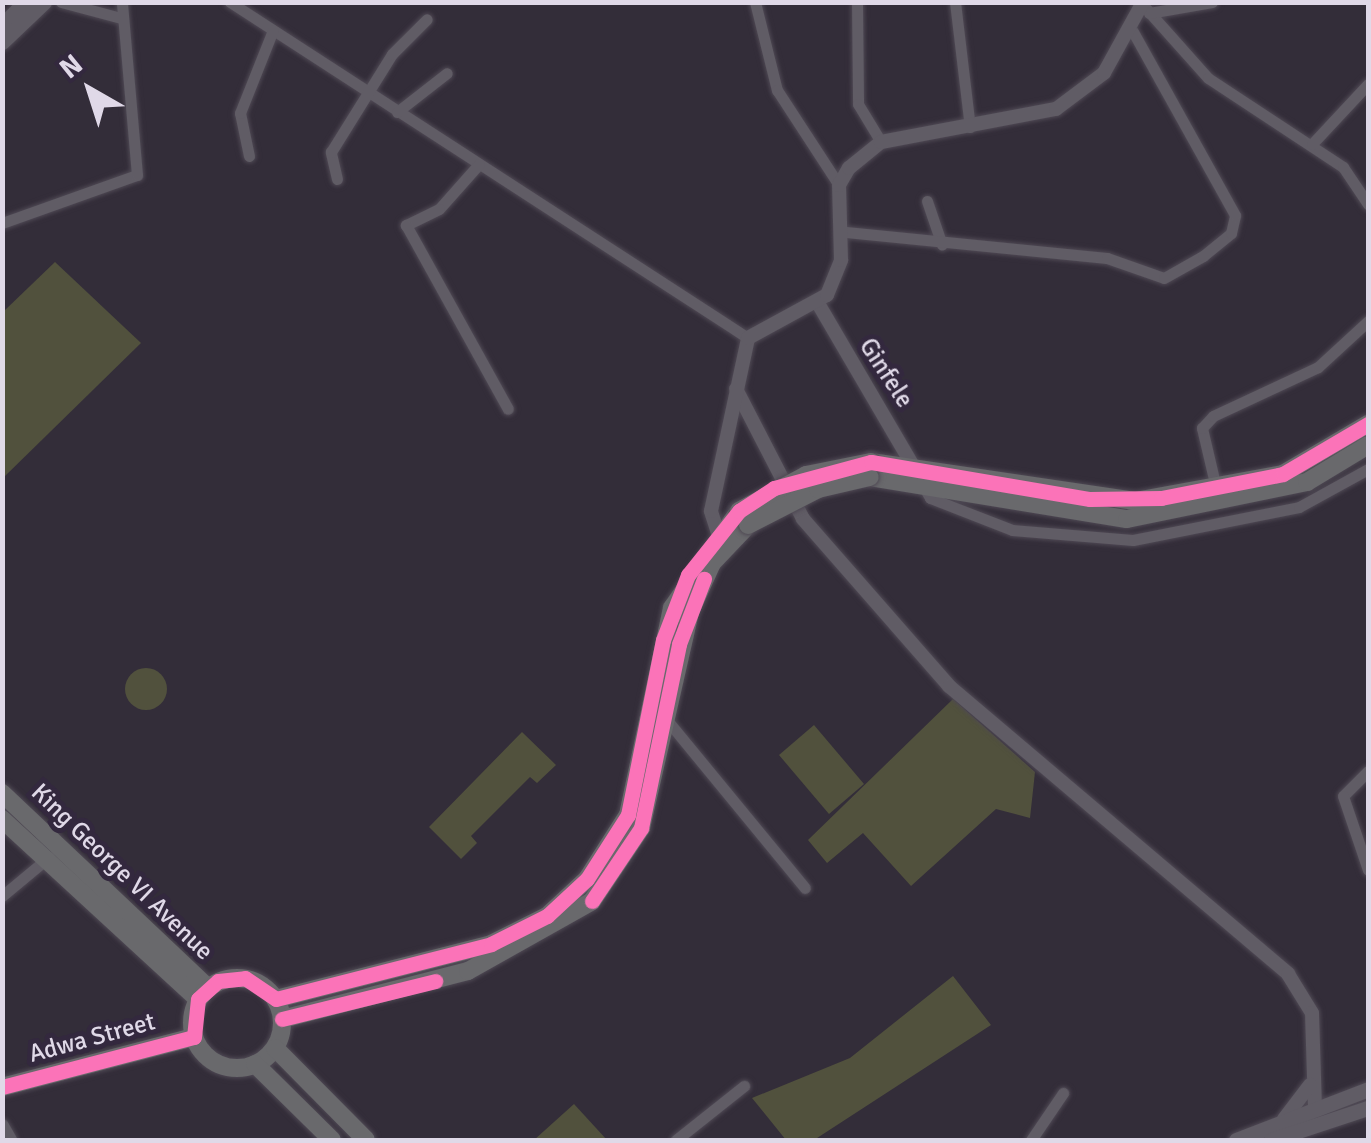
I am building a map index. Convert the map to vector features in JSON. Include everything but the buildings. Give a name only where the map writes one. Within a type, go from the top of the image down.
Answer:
[{"type":"main road","points":[[2,42],[8,21],[24,2]]},
{"type":"main road","points":[[8,21],[44,2]]},
{"type":"main road","points":[[1218,498],[1302,467],[1368,424]]},
{"type":"main road","points":[[276,999],[456,954],[547,916],[611,848],[637,785],[672,608],[718,533],[806,474],[870,469],[919,472],[1127,520],[1307,482],[1368,445]]},
{"type":"main road","points":[[282,1019],[468,971],[566,923],[632,848],[669,718],[690,612],[712,564],[744,518]]},
{"type":"main road","name":"King George VI Avenue","points":[[2,792],[52,852],[203,993]]},
{"type":"main road","name":"King George VI Avenue","points":[[2,819],[52,852]]},
{"type":"main road","points":[[246,978],[276,999],[282,1019],[274,1048],[256,1064],[220,1065],[194,1037],[203,993],[246,978]]},
{"type":"main road","name":"Adwa Street","points":[[2,1087],[194,1037]]},
{"type":"main road","points":[[274,1048],[366,1140]]},
{"type":"main road","points":[[256,1064],[332,1140]]},
{"type":"main road","points":[[1236,1140],[1368,1089]]},
{"type":"main road","points":[[1271,1140],[1368,1108]]},
{"type":"street","points":[[61,2],[121,18]]},
{"type":"street","points":[[2,223],[138,175],[122,2]]},
{"type":"street","points":[[230,2],[748,338]]},
{"type":"street","points":[[718,533],[711,511],[748,338],[770,319],[819,304],[836,279],[846,232],[839,185],[776,90],[755,2]]},
{"type":"street","points":[[858,2],[858,104],[881,142]]},
{"type":"street","points":[[954,2],[970,126]]},
{"type":"street","points":[[1145,7],[1212,2]]},
{"type":"street","points":[[839,185],[881,142],[1056,109],[1104,74],[1145,7]]},
{"type":"street","points":[[1145,7],[1208,78],[1312,144],[1368,204]]},
{"type":"street","points":[[337,179],[327,160],[372,95],[392,54],[427,19]]},
{"type":"street","points":[[249,156],[240,113],[273,30]]},
{"type":"street","points":[[846,232],[942,245],[1107,258],[1164,278],[1232,233],[1234,215],[1133,32]]},
{"type":"street","points":[[397,112],[448,73]]},
{"type":"street","points":[[1312,144],[1368,84]]},
{"type":"street","points":[[479,164],[439,210],[406,225],[508,409]]},
{"type":"street","points":[[927,200],[942,245]]},
{"type":"street","name":"Ginfele","points":[[819,304],[919,472]]},
{"type":"street","points":[[1218,498],[1202,428],[1213,416],[1318,367],[1368,321]]},
{"type":"street","points":[[736,389],[810,529],[949,686],[1288,974],[1312,1013],[1310,1085],[1316,1108]]},
{"type":"street","points":[[919,472],[930,498],[1012,530],[1134,540],[1299,508],[1368,469]]},
{"type":"street","points":[[651,708],[669,718],[805,888]]},
{"type":"street","points":[[1368,771],[1343,796],[1368,870]]},
{"type":"street","points":[[2,896],[52,852]]},
{"type":"street","points":[[1284,1119],[1310,1085]]},
{"type":"street","points":[[676,1140],[744,1086]]},
{"type":"street","points":[[1032,1140],[1063,1093]]},
{"type":"street","points":[[2,1126],[10,1140]]},
{"type":"green space","points":[[55,262],[141,343],[3,478],[3,312]]},
{"type":"green space","points":[[146,668],[161,674],[167,689],[161,704],[146,710],[131,704],[125,689],[131,674]]},
{"type":"green space","points":[[953,699],[1035,772],[1030,818],[996,809],[911,886],[863,833],[827,863],[808,840]]},
{"type":"green space","points":[[814,725],[864,784],[829,814],[779,755]]},
{"type":"green space","points":[[522,732],[556,765],[537,783],[530,777],[471,836],[477,843],[461,859],[429,827]]},
{"type":"green space","points":[[953,976],[991,1025],[814,1140],[786,1140],[752,1098],[850,1058]]},
{"type":"green space","points":[[574,1104],[607,1140],[534,1140]]},
{"type":"cycle path","points":[[2,1087],[194,1037],[198,999],[218,981],[245,978],[276,999],[491,944],[547,916],[587,879],[628,815],[663,640],[688,575],[739,511],[774,488],[871,462],[1090,499],[1161,498],[1283,474],[1368,424]]},
{"type":"cycle path","points":[[592,901],[641,828],[679,644],[704,579]]},
{"type":"cycle path","points":[[282,1019],[435,981]]}]
